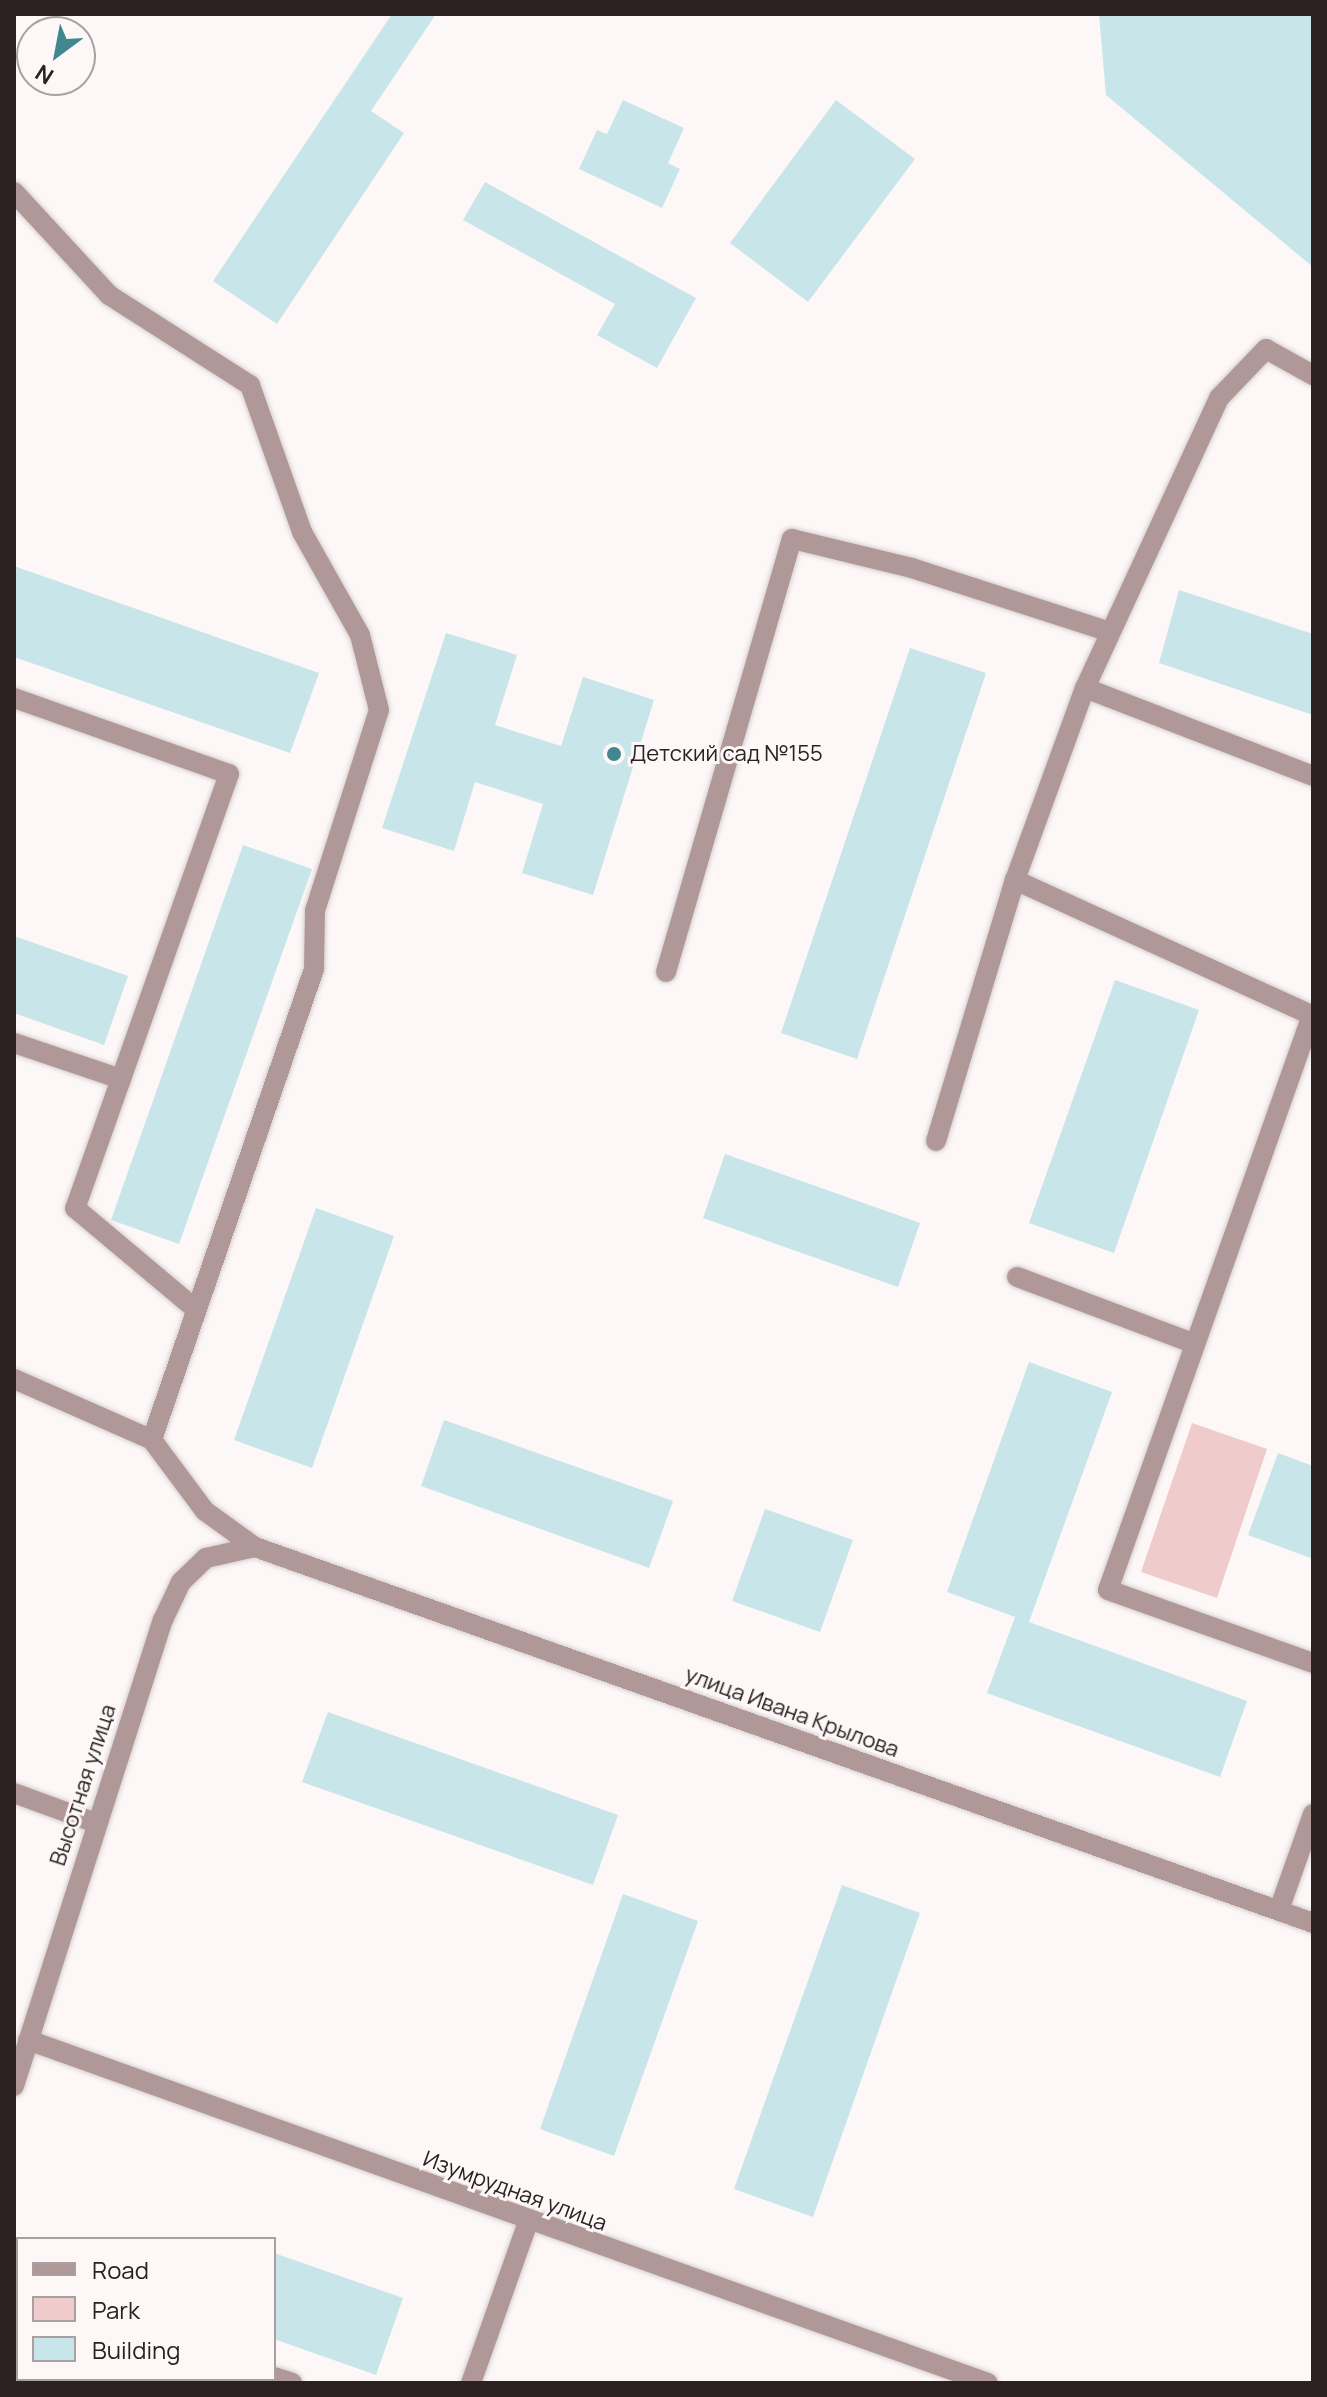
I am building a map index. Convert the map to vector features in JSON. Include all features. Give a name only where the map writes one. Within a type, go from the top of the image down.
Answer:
[{"type":"street","points":[[14,192],[109,295],[250,385],[302,532],[360,635],[379,710],[315,911],[314,969],[194,1308],[152,1440],[14,1379]]},
{"type":"street","points":[[936,1141],[1015,880],[1085,688],[1219,398],[1266,349],[1313,375]]},
{"type":"street","points":[[666,972],[792,539],[912,568],[1110,632]]},
{"type":"street","points":[[1085,688],[1313,776]]},
{"type":"street","points":[[14,698],[229,774],[75,1208],[194,1308]]},
{"type":"street","points":[[1015,880],[1313,1016],[1108,1590],[1313,1663]]},
{"type":"street","points":[[14,1043],[121,1079]]},
{"type":"street","points":[[1017,1277],[1195,1344]]},
{"type":"street","name":"улица Ивана Крылова","points":[[152,1440],[205,1511],[255,1547],[1313,1923]]},
{"type":"street","name":"Высотная улица","points":[[14,2086],[96,1823],[181,1582],[206,1558],[255,1547]]},
{"type":"street","points":[[14,1793],[96,1823]]},
{"type":"street","points":[[1279,1910],[1313,1814]]},
{"type":"street","name":"Изумрудная улица","points":[[28,2040],[528,2222],[988,2383]]},
{"type":"street","points":[[471,2383],[528,2222]]},
{"type":"green space","points":[[1192,1423],[1267,1449],[1217,1598],[1141,1572]]},
{"type":"building","points":[[392,14],[436,14],[371,111],[404,133],[277,324],[213,281]]},
{"type":"building","points":[[1099,14],[1313,14],[1313,267],[1106,95]]},
{"type":"building","points":[[623,100],[684,128],[668,163],[680,169],[662,208],[579,169],[597,130],[607,134]]},
{"type":"building","points":[[836,100],[915,159],[808,302],[730,243]]},
{"type":"building","points":[[485,182],[696,298],[657,368],[597,335],[615,304],[463,220]]},
{"type":"building","points":[[14,566],[319,673],[290,753],[14,657]]},
{"type":"building","points":[[1179,590],[1313,634],[1313,715],[1159,663]]},
{"type":"building","points":[[446,633],[517,655],[495,725],[561,746],[583,677],[654,700],[593,895],[522,873],[543,804],[475,782],[454,851],[382,828]]},
{"type":"building","points":[[910,648],[986,673],[857,1059],[781,1033]]},
{"type":"building","points":[[243,845],[312,869],[179,1244],[111,1220]]},
{"type":"building","points":[[14,936],[128,976],[104,1045],[14,1013]]},
{"type":"building","points":[[1115,980],[1199,1010],[1114,1253],[1029,1223]]},
{"type":"building","points":[[725,1154],[920,1223],[898,1287],[703,1218]]},
{"type":"building","points":[[316,1208],[394,1236],[312,1468],[234,1440]]},
{"type":"building","points":[[1029,1362],[1112,1392],[1029,1622],[1247,1701],[1220,1777],[987,1693],[1015,1617],[947,1592]]},
{"type":"building","points":[[444,1420],[673,1501],[649,1568],[421,1486]]},
{"type":"building","points":[[1278,1453],[1313,1466],[1313,1559],[1248,1535]]},
{"type":"building","points":[[765,1509],[853,1540],[820,1632],[732,1601]]},
{"type":"building","points":[[328,1712],[618,1815],[593,1885],[302,1782]]},
{"type":"building","points":[[842,1885],[920,1913],[813,2217],[734,2189]]},
{"type":"building","points":[[623,1894],[698,1921],[614,2156],[540,2129]]},
{"type":"building","points":[[276,2254],[403,2298],[376,2375],[276,2340]]},
{"type":"place","name":"Детский сад №155","points":[[614,754]]}]
